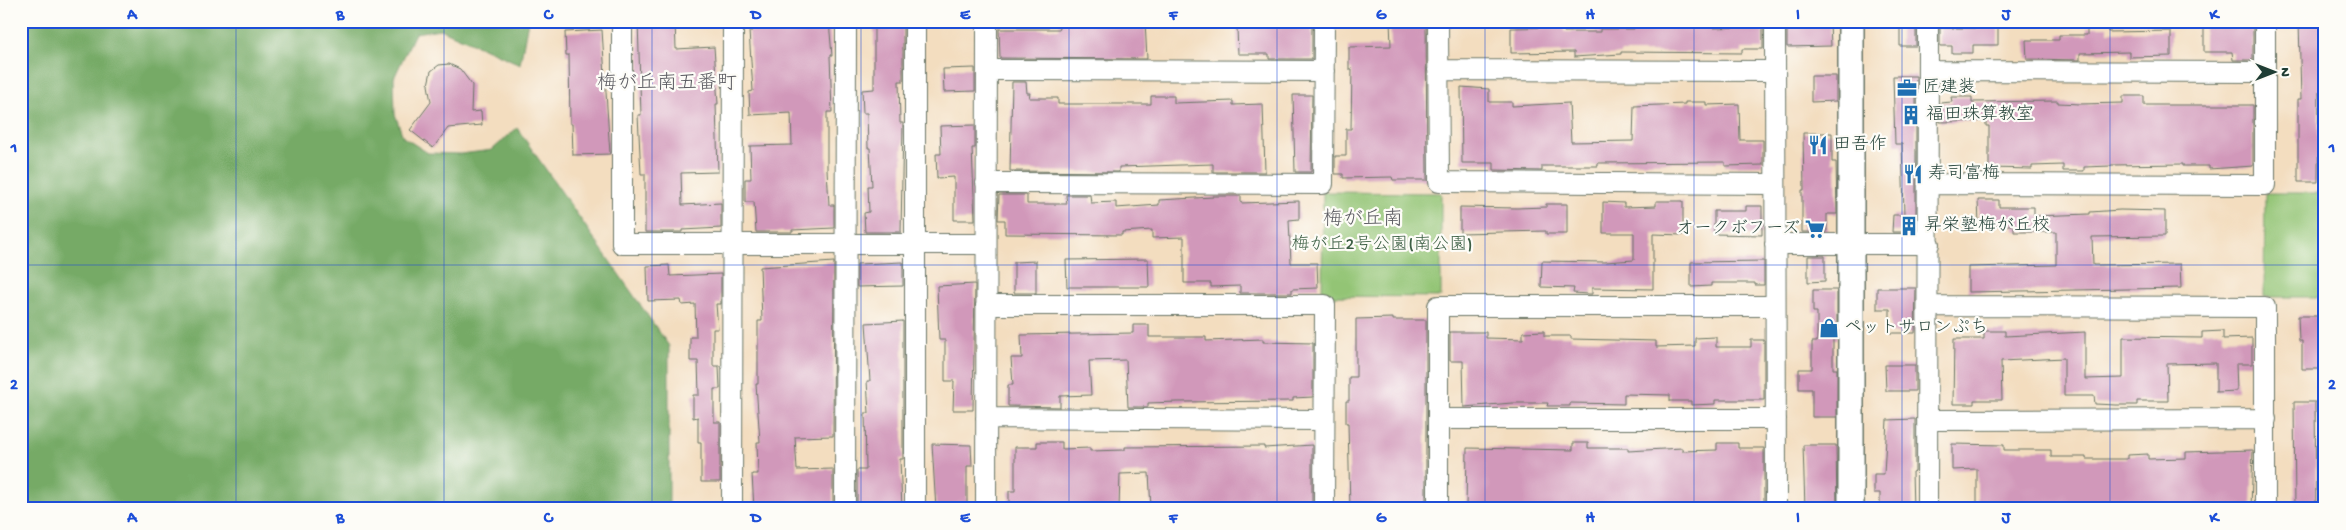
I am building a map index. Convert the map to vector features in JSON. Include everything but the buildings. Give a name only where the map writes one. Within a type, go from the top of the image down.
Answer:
[{"type":"street","points":[[622,21],[622,244],[986,244]]},
{"type":"street","points":[[732,509],[733,21]]},
{"type":"street","points":[[845,509],[846,21]]},
{"type":"street","points":[[915,21],[915,509]]},
{"type":"street","points":[[986,509],[987,21]]},
{"type":"street","points":[[986,183],[1323,184],[1324,21]]},
{"type":"street","points":[[1438,21],[1439,182],[1775,184]]},
{"type":"street","points":[[1775,21],[1776,509]]},
{"type":"street","points":[[1851,509],[1852,21]]},
{"type":"street","points":[[1927,509],[1929,306],[1928,21]]},
{"type":"street","points":[[1928,184],[2266,185],[2265,21]]},
{"type":"street","points":[[987,70],[1324,71]]},
{"type":"street","points":[[1438,70],[1775,71]]},
{"type":"street","points":[[1928,71],[2265,72]]},
{"type":"street","points":[[1775,244],[1929,244]]},
{"type":"street","points":[[986,305],[1325,305],[1324,509]]},
{"type":"street","points":[[1438,509],[1438,306],[1775,306]]},
{"type":"street","points":[[1929,306],[2266,307],[2265,509]]},
{"type":"street","points":[[986,418],[1324,420]]},
{"type":"street","points":[[1439,419],[1776,419]]},
{"type":"street","points":[[1927,420],[2266,419]]},
{"type":"green space","points":[[21,21],[528,21],[520,64],[440,29],[415,33],[394,78],[395,114],[403,137],[428,153],[461,154],[492,150],[517,128],[669,346],[669,509],[21,509]]},
{"type":"green space","name":"梅が丘2号公園(南公園)","points":[[1323,192],[1441,193],[1441,297],[1322,296]]},
{"type":"green space","points":[[2265,193],[2325,193],[2325,297],[2264,297]]},
{"type":"place","name":"匠建装","points":[[1907,88]]},
{"type":"place","name":"福田珠算教室","points":[[1911,115]]},
{"type":"place","name":"田吾作","points":[[1818,145]]},
{"type":"place","name":"寿司富梅","points":[[1913,174]]},
{"type":"place","name":"昇栄塾梅が丘校","points":[[1909,226]]},
{"type":"place","name":"オークボフーズ","points":[[1815,229]]},
{"type":"place","name":"ペットサロンぷち","points":[[1829,328]]},
{"type":"district","name":"梅が丘南五番町","points":[[667,84]]},
{"type":"district","name":"梅が丘南","points":[[1363,220]]}]
